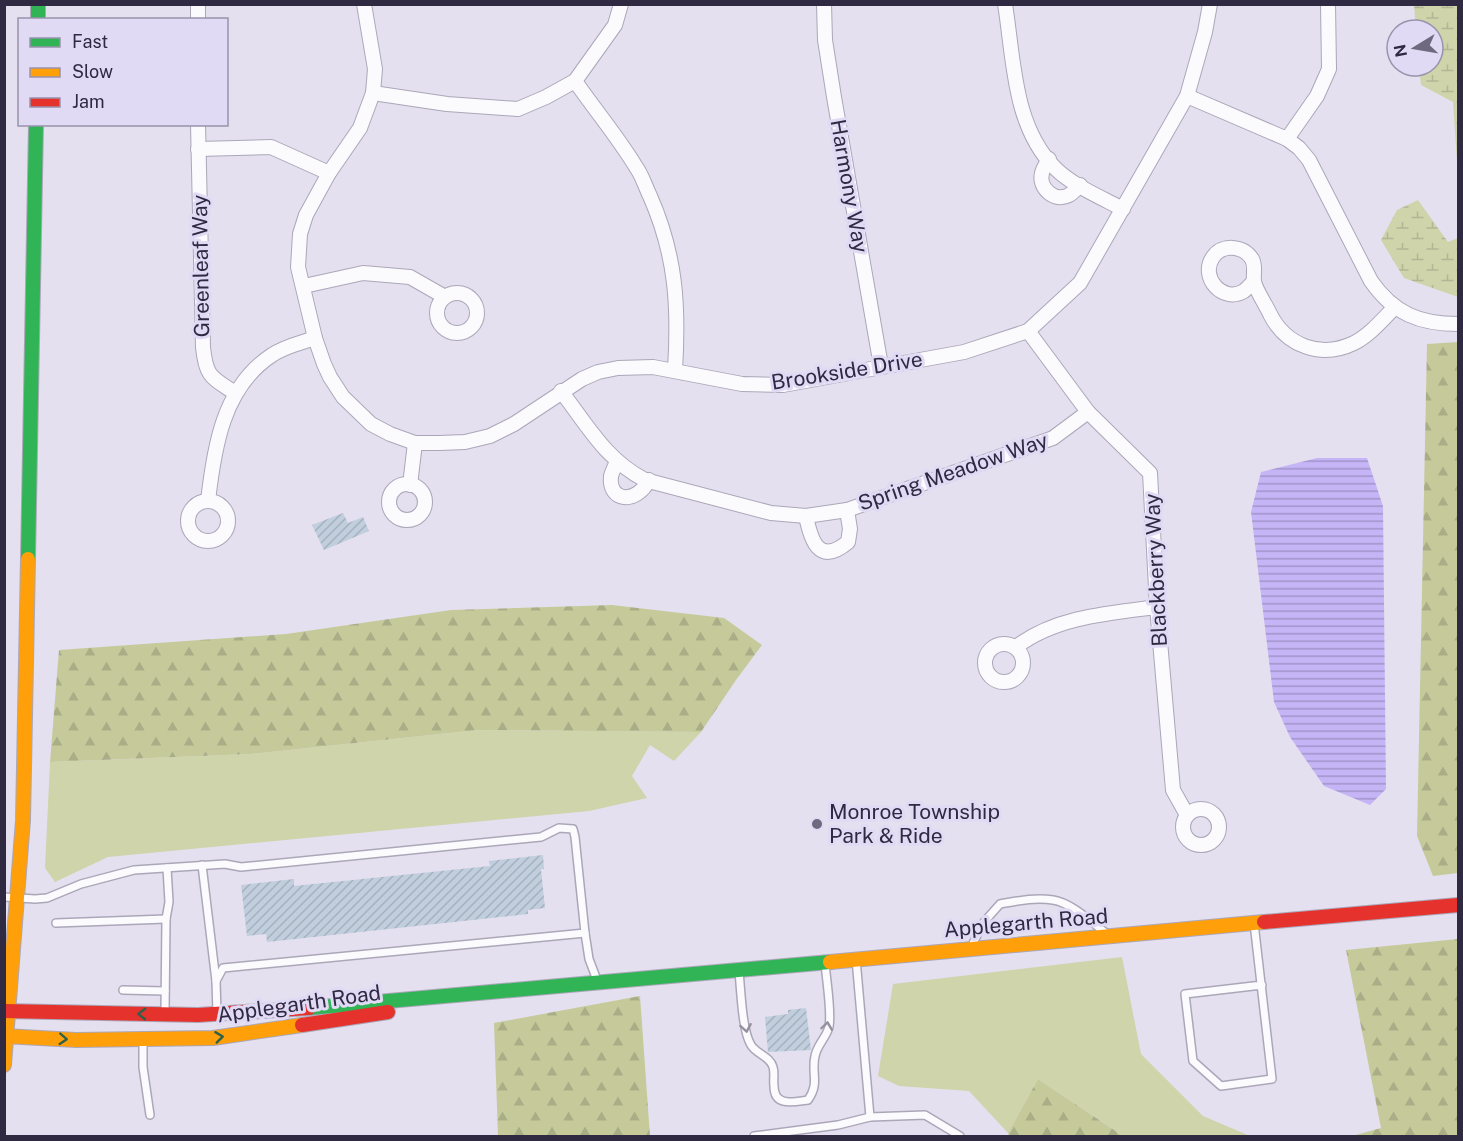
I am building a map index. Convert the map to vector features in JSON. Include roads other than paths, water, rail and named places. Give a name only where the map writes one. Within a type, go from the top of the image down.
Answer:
[{"type":"main road","points":[[4,1065],[11,898],[23,820],[36,126]]},
{"type":"main road","name":"Applegarth Road","points":[[7,1011],[218,1014],[292,1010],[1458,905]]},
{"type":"main road","name":"Applegarth Road","points":[[6,1036],[76,1040],[213,1038],[598,982]]},
{"type":"street","name":"Brookside Drive","points":[[364,4],[375,69],[373,93],[360,128],[329,173],[306,215],[300,234],[298,256],[315,338],[330,377],[343,397],[371,424],[415,443],[465,442],[490,436],[514,424],[582,379],[598,372],[618,368],[653,367],[742,384],[772,385],[964,352],[1028,331],[1080,283],[1187,96],[1205,32],[1210,4]]},
{"type":"street","points":[[373,93],[447,104],[518,109],[574,81],[615,25],[621,4]]},
{"type":"street","name":"Harmony Way","points":[[824,4],[825,40],[832,85],[881,366]]},
{"type":"street","points":[[1005,4],[1024,120],[1035,142],[1056,169],[1123,209]]},
{"type":"street","points":[[1287,139],[1317,96],[1329,69],[1329,4]]},
{"type":"street","points":[[574,81],[637,168],[655,208],[670,255],[676,297],[678,326],[675,370]]},
{"type":"street","points":[[1187,96],[1287,139],[1299,148],[1309,160],[1379,293],[1395,307],[1419,320],[1435,324],[1458,324]]},
{"type":"street","name":"Greenleaf Way","points":[[198,126],[205,367],[215,380],[235,393]]},
{"type":"street","points":[[198,149],[271,147],[329,173]]},
{"type":"street","points":[[1049,159],[1042,173],[1042,182],[1045,189],[1052,195],[1060,197],[1069,195],[1080,184]]},
{"type":"street","points":[[303,286],[363,273],[410,277],[445,297]]},
{"type":"street","points":[[1254,281],[1277,328],[1300,345],[1320,350],[1340,349],[1356,343],[1395,307]]},
{"type":"street","name":"Blackberry Way","points":[[1028,331],[1088,412],[1150,473],[1157,607],[1173,790],[1187,815]]},
{"type":"street","points":[[208,501],[212,464],[220,427],[235,393],[272,355],[315,338]]},
{"type":"street","name":"Spring Meadow Way","points":[[561,391],[617,462],[627,471],[649,480],[771,513],[806,516],[847,510],[1053,438],[1088,412]]},
{"type":"street","points":[[410,485],[415,443]]},
{"type":"street","points":[[617,462],[611,475],[612,484],[615,492],[622,497],[631,498],[639,495],[649,480]]},
{"type":"street","name":"Spring Meadow Way","points":[[806,516],[814,545],[823,551],[830,551],[841,548],[848,542],[850,529],[847,510]]},
{"type":"street","points":[[1016,647],[1031,635],[1093,615],[1157,607]]},
{"type":"lane","points":[[11,898],[47,897],[121,872],[225,864],[241,867],[540,837],[559,828],[567,828],[573,829],[575,837],[589,960],[598,982]]},
{"type":"lane","points":[[202,866],[218,1014]]},
{"type":"lane","points":[[165,1014],[166,919],[169,902],[167,868]]},
{"type":"lane","points":[[970,949],[984,922],[1000,904],[1033,899],[1055,900],[1072,908],[1111,936]]},
{"type":"lane","points":[[56,923],[166,919]]},
{"type":"lane","points":[[1254,924],[1262,985],[1272,1079],[1221,1086],[1193,1061],[1185,994],[1262,985]]},
{"type":"lane","points":[[216,981],[224,968],[585,933]]},
{"type":"lane","points":[[856,959],[870,1117]]},
{"type":"lane","points":[[738,970],[747,1035],[751,1046],[765,1056],[773,1066],[774,1092],[777,1099],[784,1103],[808,1100],[815,1091],[814,1059],[830,1024],[825,962]]},
{"type":"lane","points":[[123,990],[165,991]]},
{"type":"lane","points":[[143,1039],[143,1067],[150,1115]]},
{"type":"lane","points":[[754,1137],[838,1125],[870,1117],[925,1115],[960,1137]]},
{"type":"place","name":"Monroe Township Park & Ride","points":[[817,824]]}]
